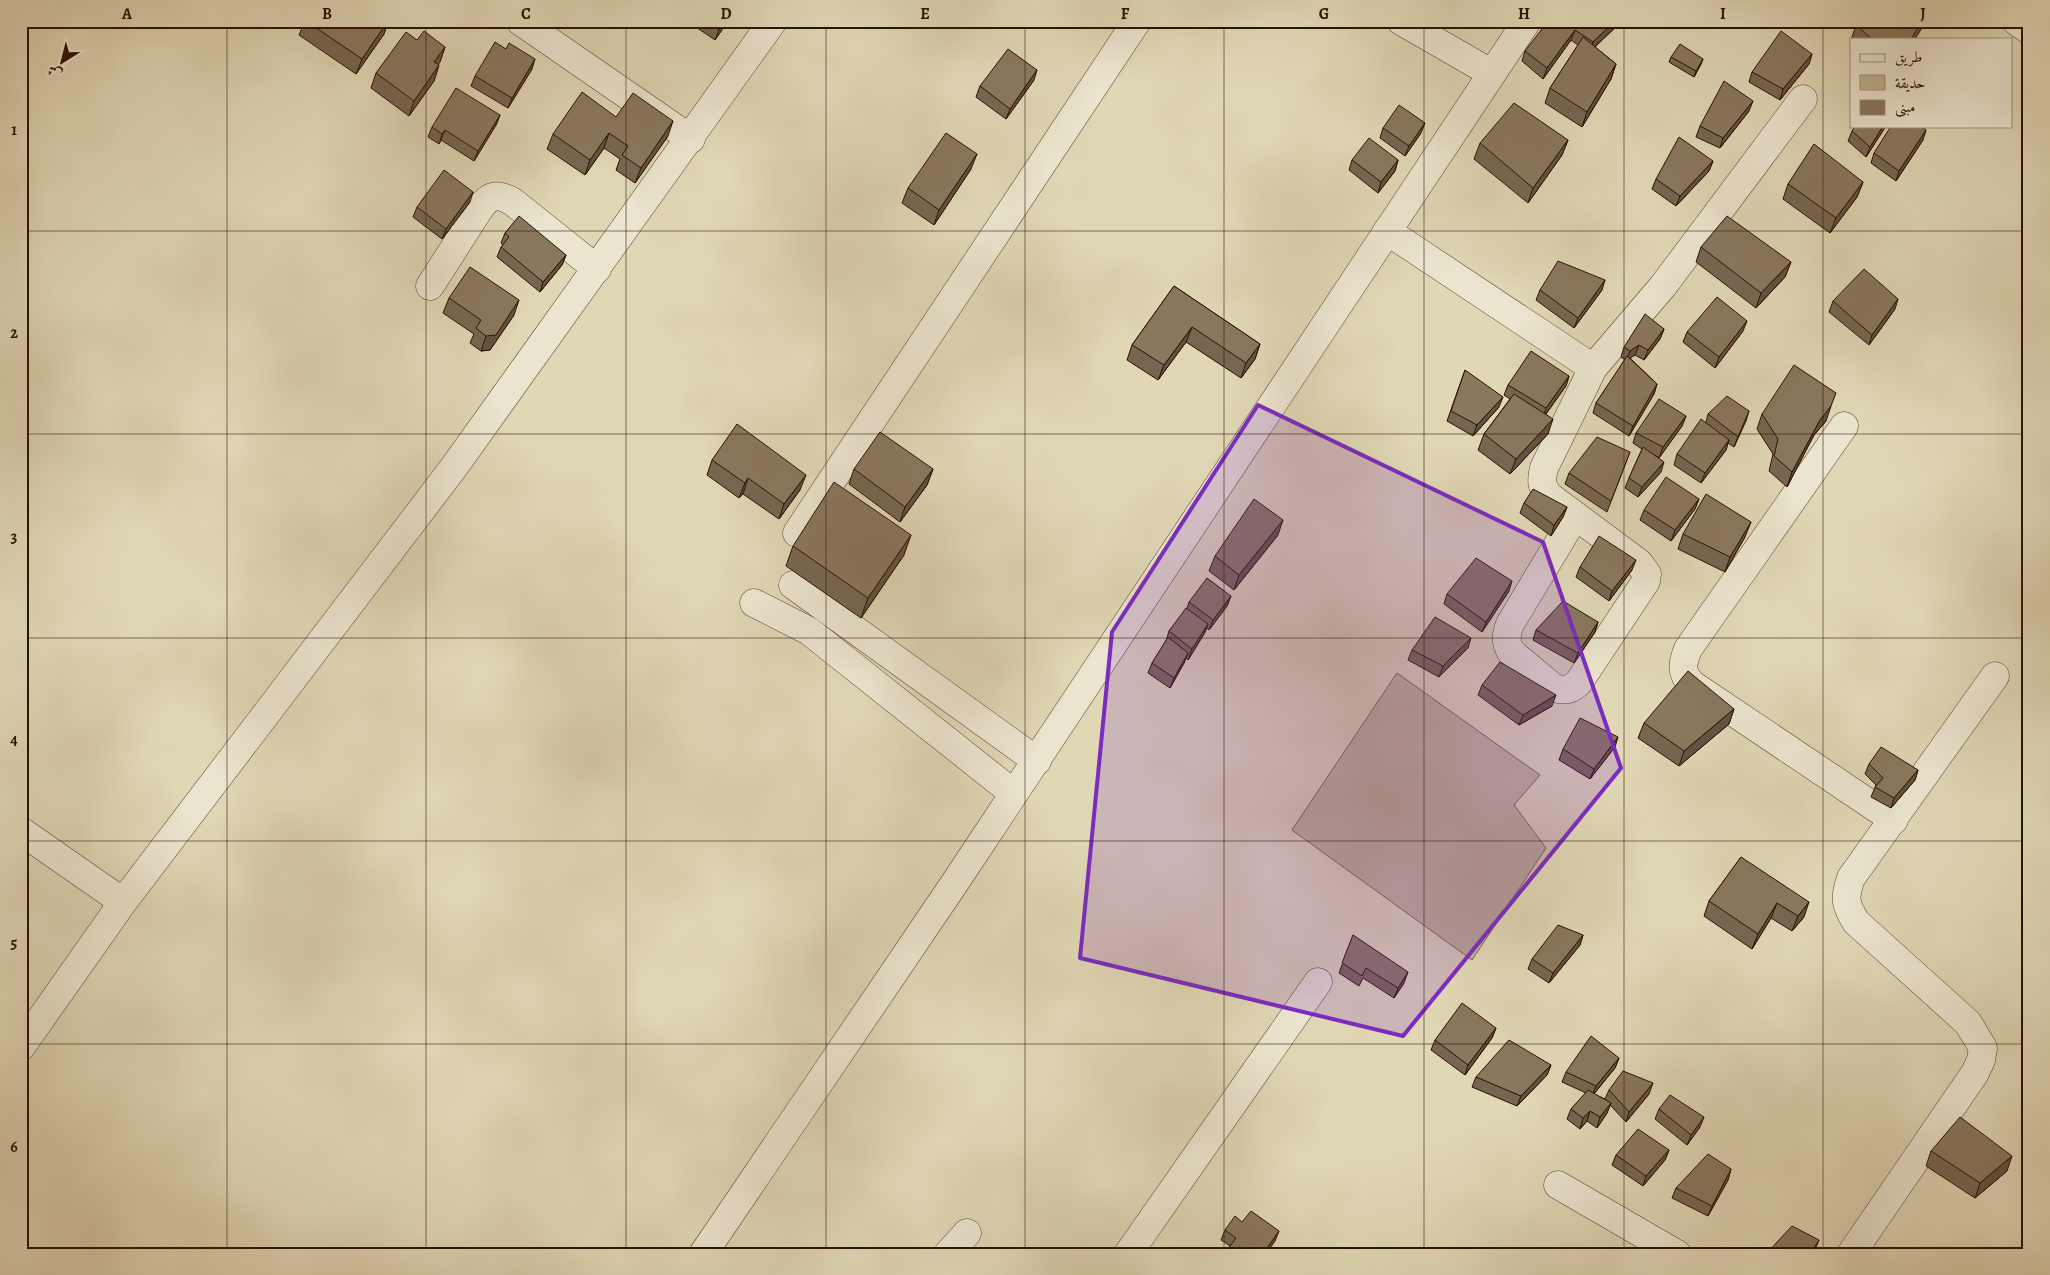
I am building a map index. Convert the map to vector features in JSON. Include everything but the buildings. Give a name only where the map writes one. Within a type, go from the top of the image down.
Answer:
[{"type":"street","points":[[520,21],[691,138]]},
{"type":"street","points":[[21,1047],[123,902],[454,467],[773,21]]},
{"type":"street","points":[[797,533],[1137,21]]},
{"type":"street","points":[[1401,21],[1491,73]]},
{"type":"street","points":[[703,1254],[954,884],[1527,21]]},
{"type":"street","points":[[2016,21],[2029,30]]},
{"type":"street","points":[[1575,516],[1510,624],[1506,635],[1506,644],[1511,652],[1554,688],[1562,690],[1572,689],[1579,682],[1646,581],[1647,574],[1639,563],[1549,496],[1543,488],[1541,478],[1593,368],[1663,286],[1803,100]]},
{"type":"street","points":[[430,286],[486,199],[494,195],[502,196],[513,202],[597,269]]},
{"type":"street","points":[[1387,231],[1593,368]]},
{"type":"street","points":[[1844,426],[1688,649],[1682,669],[1684,677],[1693,685],[1894,820]]},
{"type":"street","points":[[793,585],[1036,761]]},
{"type":"street","points":[[754,603],[809,631],[1013,793]]},
{"type":"street","points":[[1851,1254],[1974,1073],[1981,1060],[1983,1048],[1968,1024],[1856,922],[1847,907],[1846,893],[1851,878],[1995,676]]},
{"type":"street","points":[[21,831],[123,902]]},
{"type":"street","points":[[1128,1254],[1318,982]]},
{"type":"street","points":[[1558,1185],[1677,1254]]},
{"type":"street","points":[[948,1254],[967,1233]]},
{"type":"highlighted area","points":[[1258,405],[1543,542],[1621,768],[1403,1036],[1080,958],[1112,632]]},
{"type":"green space","points":[[1397,673],[1540,775],[1514,805],[1546,848],[1472,960],[1292,830]]}]
